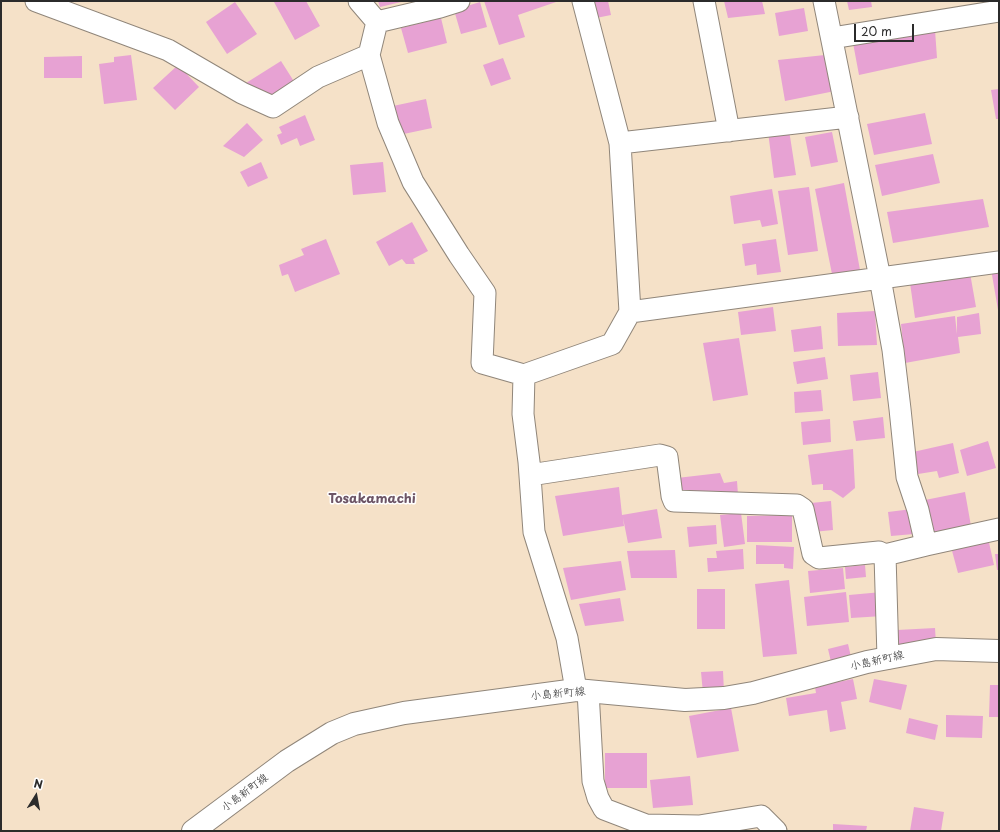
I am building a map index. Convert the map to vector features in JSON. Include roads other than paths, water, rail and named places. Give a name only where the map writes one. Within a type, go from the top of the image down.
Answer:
[{"type":"main road","name":"小島新町線","points":[[194,831],[287,761],[332,733],[354,724],[404,713],[582,691],[685,700],[724,698],[799,682],[867,662],[936,649],[999,651]]},
{"type":"street","points":[[36,1],[168,50],[242,93],[273,107],[318,77],[369,55]]},
{"type":"street","points":[[359,1],[377,22]]},
{"type":"street","points":[[377,22],[369,55],[388,123],[413,182],[485,293],[482,363],[524,375],[612,344],[630,312],[620,143],[583,1]]},
{"type":"street","points":[[704,1],[729,131]]},
{"type":"street","points":[[824,1],[880,278],[893,350],[907,477],[918,510],[926,545]]},
{"type":"street","points":[[377,22],[446,3]]},
{"type":"street","points":[[832,38],[999,11]]},
{"type":"street","points":[[620,143],[848,117]]},
{"type":"street","points":[[630,312],[999,262]]},
{"type":"street","points":[[524,375],[523,414],[530,475],[534,532],[582,691],[593,781],[598,798],[604,809],[646,825],[699,826],[761,816],[776,831]]},
{"type":"street","points":[[530,475],[660,455],[667,457],[674,501],[797,505],[803,509],[813,554],[819,558],[879,552],[885,555],[999,529]]},
{"type":"street","points":[[885,555],[888,658]]},
{"type":"district","name":"Tosakamachi","points":[[372,499]]}]
